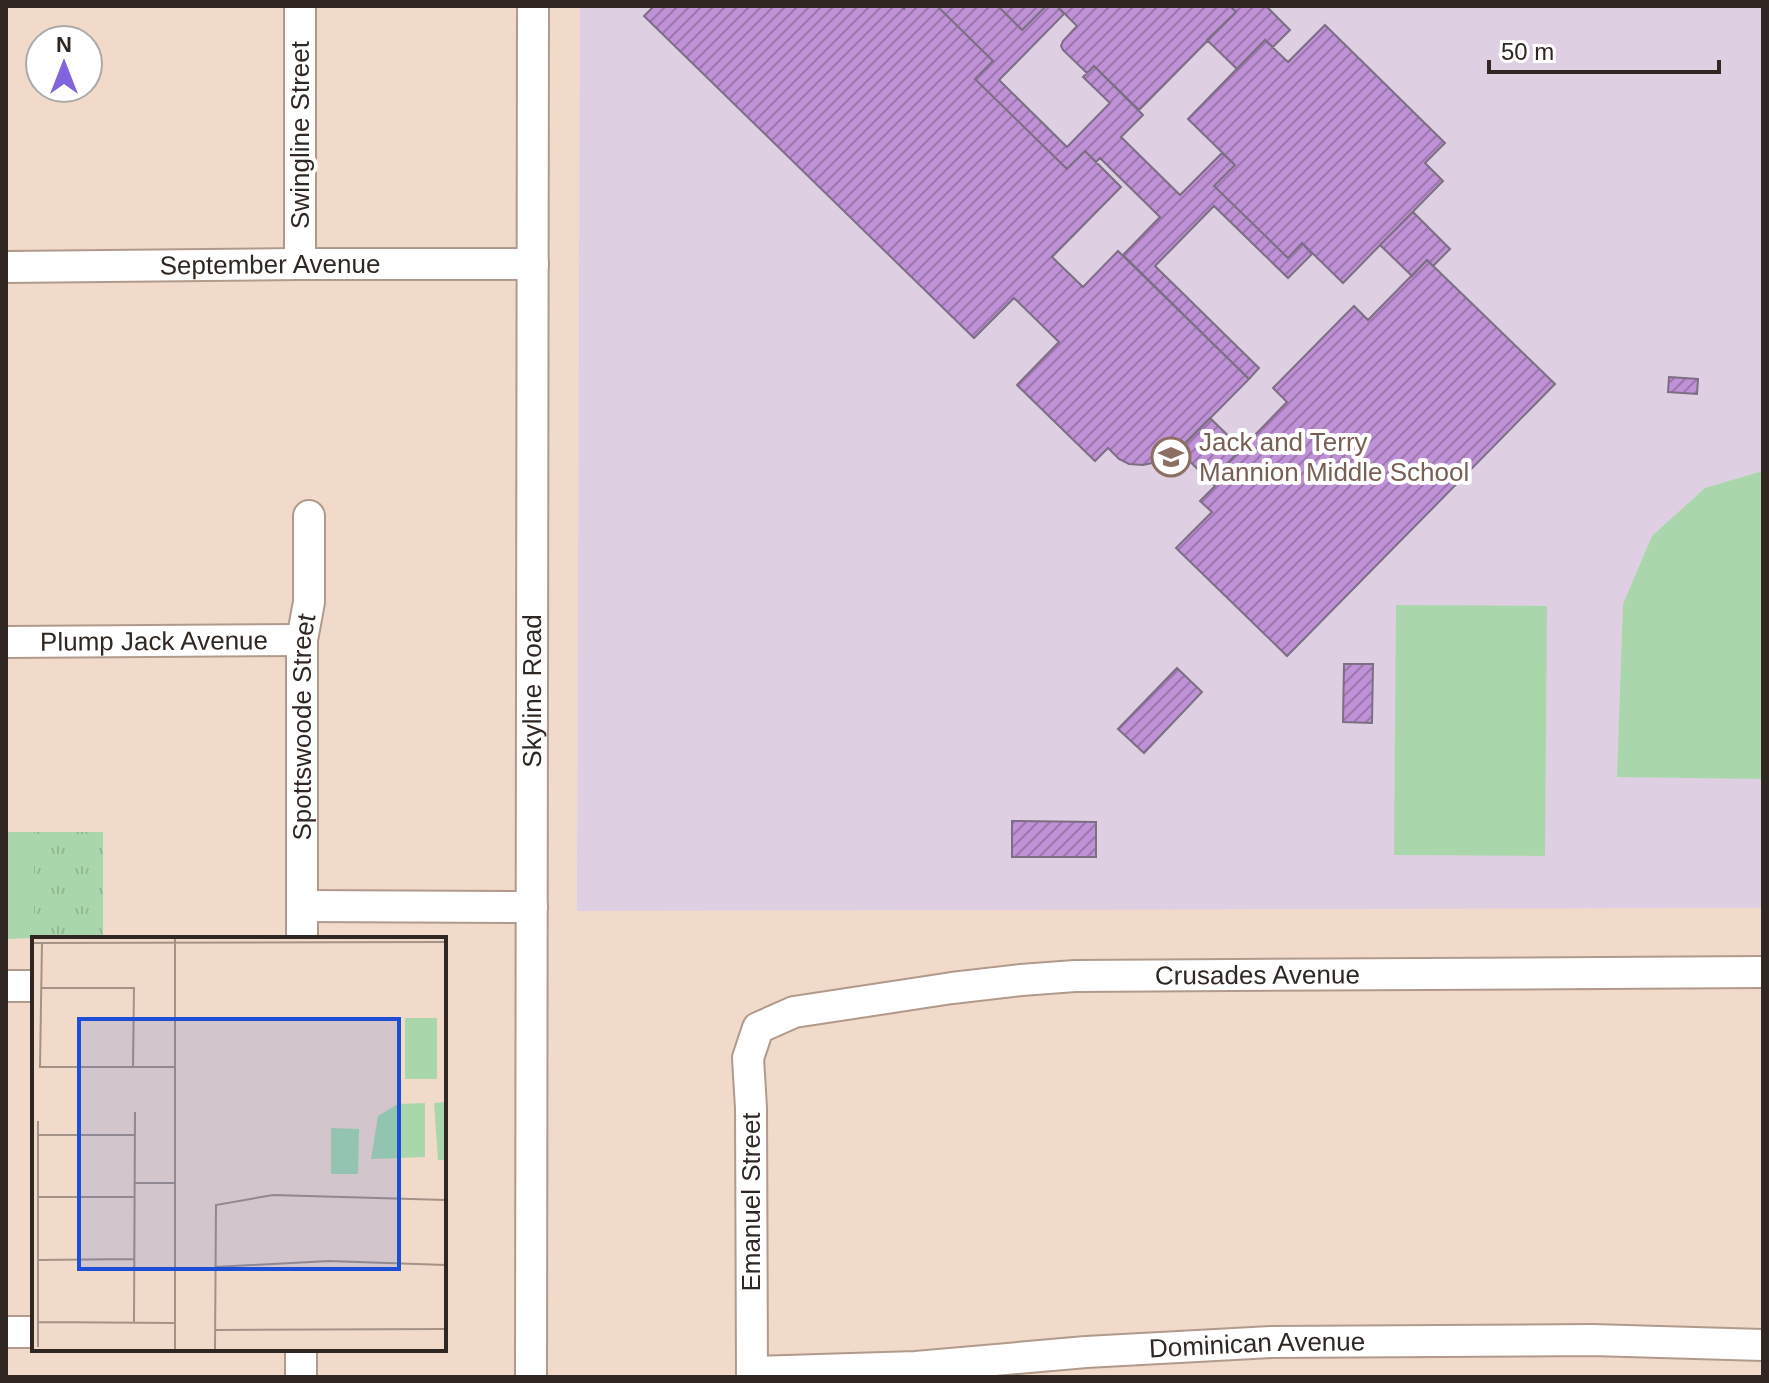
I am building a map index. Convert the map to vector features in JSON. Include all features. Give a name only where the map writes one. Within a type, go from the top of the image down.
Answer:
[{"type":"street","name":"Swingline Street","points":[[300,6],[300,264]]},
{"type":"street","name":"Skyline Road","points":[[531,1377],[533,6]]},
{"type":"street","name":"September Avenue","points":[[6,267],[533,264]]},
{"type":"street","name":"Spottswoode Street","points":[[302,937],[302,640],[309,602],[309,516]]},
{"type":"street","name":"Plump Jack Avenue","points":[[6,642],[302,640]]},
{"type":"street","points":[[302,906],[532,907]]},
{"type":"street","name":"Crusades Avenue","points":[[758,1028],[794,1012],[952,988],[1075,976],[1763,972]]},
{"type":"street","points":[[6,986],[32,986]]},
{"type":"street","name":"Emanuel Street","points":[[752,1374],[748,1058],[758,1028]]},
{"type":"street","points":[[6,1332],[32,1332]]},
{"type":"street","name":"Dominican Avenue","points":[[752,1374],[916,1367],[1086,1352],[1271,1342],[1592,1340],[1763,1345]]},
{"type":"street","points":[[301,1351],[301,1377]]},
{"type":"shaded area","name":"Jack and Terry Mannion Middle School","points":[[580,6],[1763,6],[1763,908],[577,911]]},
{"type":"green space","points":[[1763,471],[1763,779],[1617,777],[1623,604],[1652,536],[1705,488]]},
{"type":"green space","points":[[1396,605],[1547,606],[1545,856],[1394,855]]},
{"type":"green space","points":[[6,832],[34,832],[34,937],[6,939]]},
{"type":"green space","points":[[34,832],[103,832],[103,937],[34,937]]},
{"type":"building","points":[[654,6],[901,6],[904,9],[906,6],[937,6],[993,61],[975,79],[1067,169],[1085,151],[1121,187],[1052,257],[1083,287],[1118,251],[1249,379],[1167,462],[1159,455],[1152,463],[1129,464],[1108,448],[1095,461],[1017,385],[1059,342],[1014,298],[974,338],[644,16]]},
{"type":"building","points":[[937,6],[998,6],[1022,30],[1046,6],[1057,6],[1064,14],[999,80],[1067,147],[1110,103],[1083,77],[1094,66],[1143,115],[1121,137],[1180,195],[1222,153],[1235,165],[1214,186],[1288,258],[1302,243],[1312,254],[1288,278],[1214,206],[1155,266],[1259,368],[1249,379],[1123,255],[1160,217],[1100,158],[1096,162],[1085,151],[1067,169],[975,79],[993,61]]},
{"type":"building","points":[[998,6],[1046,6],[1022,30]]},
{"type":"building","points":[[1057,6],[1230,6],[1236,12],[1139,110],[1094,66],[1087,73],[1063,50],[1063,41],[1077,26]]},
{"type":"building","points":[[1230,6],[1266,6],[1290,30],[1273,47],[1265,40],[1237,69],[1207,40],[1236,12]]},
{"type":"building","points":[[1325,25],[1445,143],[1425,163],[1443,181],[1343,283],[1302,243],[1288,258],[1214,186],[1235,165],[1188,119],[1265,40],[1288,62]]},
{"type":"building","points":[[1413,212],[1450,249],[1433,266],[1427,260],[1412,276],[1380,245]]},
{"type":"building","points":[[1427,260],[1555,384],[1287,656],[1176,548],[1212,512],[1200,501],[1215,486],[1210,481],[1287,402],[1273,388],[1354,306],[1368,320]]},
{"type":"building","points":[[1669,377],[1698,379],[1697,394],[1668,392]]},
{"type":"building","points":[[1210,418],[1242,449],[1210,481],[1178,450]]},
{"type":"building","points":[[1344,664],[1373,664],[1372,723],[1343,722]]},
{"type":"building","points":[[1177,668],[1202,692],[1144,753],[1118,729]]},
{"type":"building","points":[[1012,821],[1096,822],[1096,857],[1012,857]]},
{"type":"place","name":"Jack and Terry Mannion Middle School","points":[[1171,457]]}]
